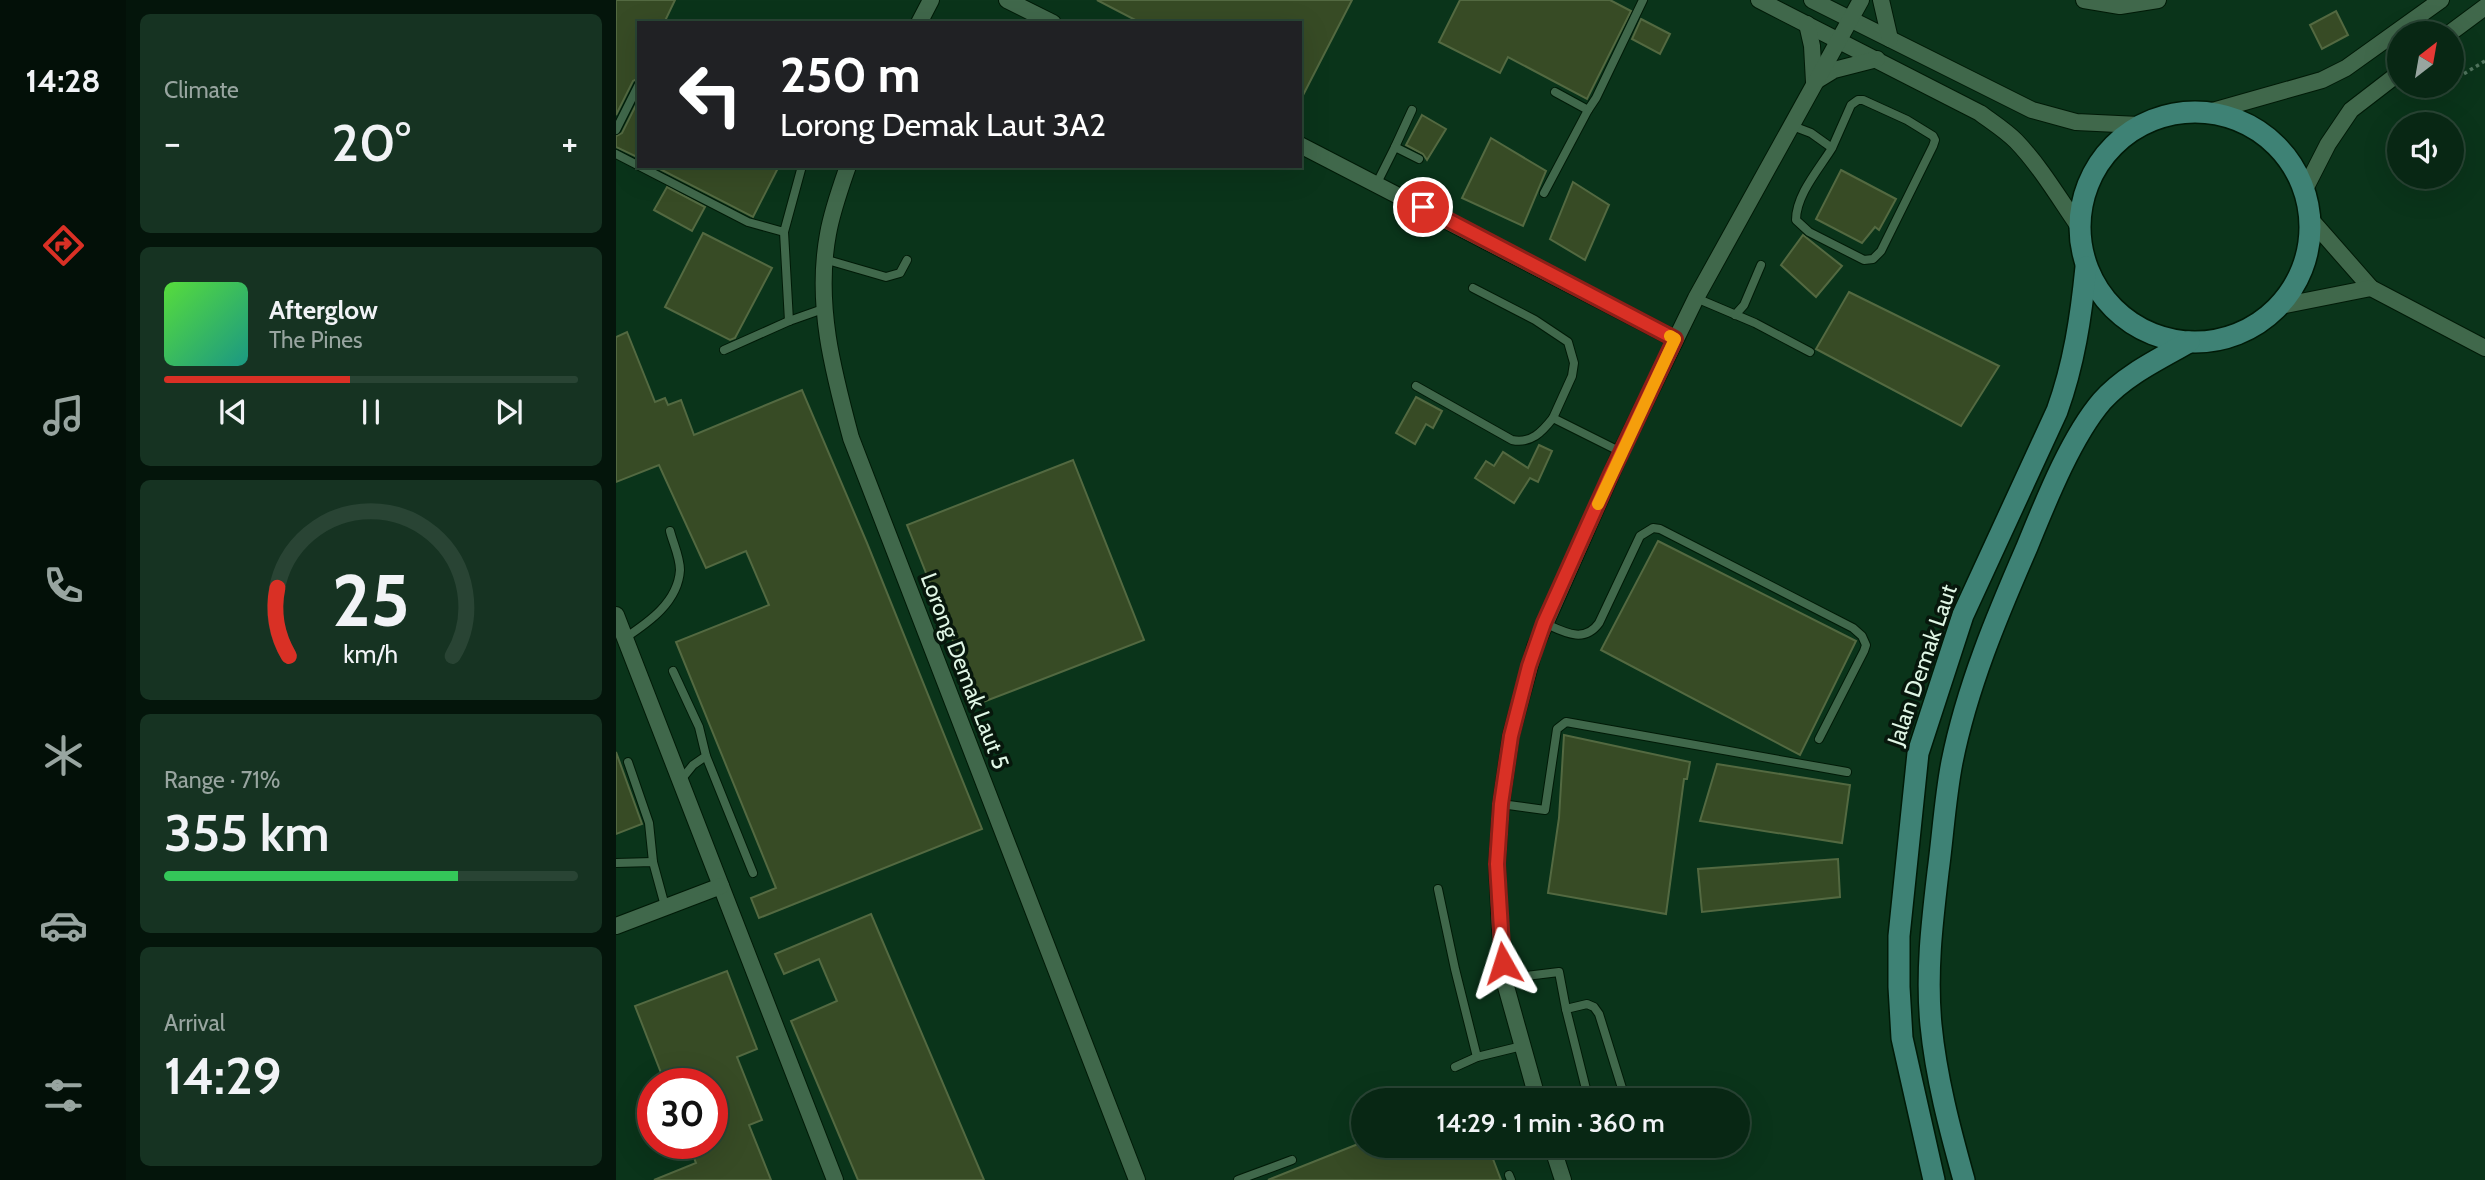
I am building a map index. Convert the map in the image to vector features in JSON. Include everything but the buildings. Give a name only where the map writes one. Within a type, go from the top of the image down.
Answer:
[{"type":"main road","points":[[2185,111],[2209,112],[2234,118],[2257,130],[2277,147],[2293,167],[2306,197],[2310,239],[2306,257],[2300,275],[2280,306],[2247,330],[2229,337],[2189,342],[2162,338],[2138,327],[2116,311],[2098,291],[2086,267],[2081,248],[2079,227],[2083,196],[2095,168],[2114,144],[2139,125],[2161,116],[2185,111]]},
{"type":"main road","name":"Jalan Demak Laut","points":[[1934,1180],[1902,1038],[1899,987],[1899,936],[1918,753],[1964,615],[2064,393],[2079,332],[2086,267]]},
{"type":"main road","points":[[1964,1180],[1951,1132],[1931,1027],[1928,979],[1930,933],[1952,761],[1959,734],[1992,629],[2046,501],[2086,422],[2103,400],[2123,381],[2189,342]]},
{"type":"street","points":[[920,21],[931,0]]},
{"type":"street","points":[[1007,0],[1049,21]]},
{"type":"street","points":[[1759,0],[1980,113],[2016,141],[2079,227]]},
{"type":"street","points":[[1812,0],[2032,110],[2076,122],[2139,125]]},
{"type":"street","points":[[1534,1088],[1505,983],[1497,864],[1501,804],[1511,736],[1535,647],[1621,452],[1675,339],[1790,125],[1861,0]]},
{"type":"street","points":[[1881,0],[1890,39]]},
{"type":"street","points":[[2084,0],[2119,6],[2158,0]]},
{"type":"street","points":[[2209,112],[2322,80],[2346,68],[2441,0]]},
{"type":"street","points":[[2464,23],[2485,7]]},
{"type":"street","points":[[1807,24],[1812,46],[1814,82]]},
{"type":"street","points":[[1814,82],[1834,70],[1877,59]]},
{"type":"street","points":[[2387,82],[2351,110],[2328,144],[2306,197],[2313,222],[2371,288],[2485,348]]},
{"type":"street","points":[[1302,146],[1675,339]]},
{"type":"street","name":"Lorong Demak Laut 5","points":[[847,168],[832,216],[824,259],[824,309],[831,360],[851,438],[1137,1180]]},
{"type":"street","points":[[2280,306],[2371,288]]},
{"type":"street","points":[[616,615],[835,1180]]},
{"type":"street","points":[[616,926],[721,886]]},
{"type":"street","points":[[1556,1158],[1563,1180]]},
{"type":"lane","points":[[1544,193],[1596,98],[1643,0]]},
{"type":"lane","points":[[616,130],[637,88]]},
{"type":"lane","points":[[1555,92],[1588,110]]},
{"type":"lane","points":[[1858,100],[1869,102],[1907,120],[1935,139],[1881,251],[1873,259],[1864,260],[1808,232],[1796,220],[1797,209],[1808,186],[1832,148],[1851,106],[1858,100]]},
{"type":"lane","points":[[1377,183],[1412,110]]},
{"type":"lane","points":[[1790,125],[1811,133],[1832,148]]},
{"type":"lane","points":[[1395,147],[1419,159]]},
{"type":"lane","points":[[616,154],[637,165]]},
{"type":"lane","points":[[643,168],[748,222],[785,232]]},
{"type":"lane","points":[[789,321],[785,232],[801,168]]},
{"type":"lane","points":[[824,259],[887,277],[900,273],[906,260]]},
{"type":"lane","points":[[1735,315],[1749,294],[1761,265]]},
{"type":"lane","points":[[1416,386],[1512,440],[1529,440],[1543,431],[1553,418],[1572,376],[1574,363],[1568,342],[1535,320],[1473,288]]},
{"type":"lane","points":[[1696,298],[1810,352]]},
{"type":"lane","points":[[724,350],[789,321],[824,309]]},
{"type":"lane","points":[[1553,418],[1621,452]]},
{"type":"lane","points":[[1544,623],[1575,635],[1591,632],[1599,623],[1640,536],[1653,528],[1660,529],[1853,628],[1862,636],[1866,645],[1864,651],[1819,739]]},
{"type":"lane","points":[[625,638],[655,617],[676,584],[679,562],[670,531]]},
{"type":"lane","points":[[673,671],[699,727],[706,755],[753,873]]},
{"type":"lane","points":[[1501,804],[1545,810],[1557,729],[1566,722],[1847,772]]},
{"type":"lane","points":[[680,781],[693,765],[706,755]]},
{"type":"lane","points":[[628,762],[649,823],[653,862],[664,906]]},
{"type":"lane","points":[[616,863],[653,862]]},
{"type":"lane","points":[[1438,889],[1477,1057]]},
{"type":"lane","points":[[1505,983],[1526,976],[1559,972],[1586,1088]]},
{"type":"lane","points":[[1566,1009],[1587,1004],[1594,1007],[1599,1014],[1622,1088]]},
{"type":"lane","points":[[1455,1067],[1477,1057],[1522,1046]]},
{"type":"lane","points":[[1238,1180],[1292,1160]]},
{"type":"path","points":[[2464,73],[2485,61]]},
{"type":"slow traffic","points":[[1598,504],[1675,339],[1670,336]]},
{"type":"route","points":[[1423,207],[1675,339],[1544,623],[1529,666],[1511,736],[1501,804],[1497,864],[1503,963]]}]
